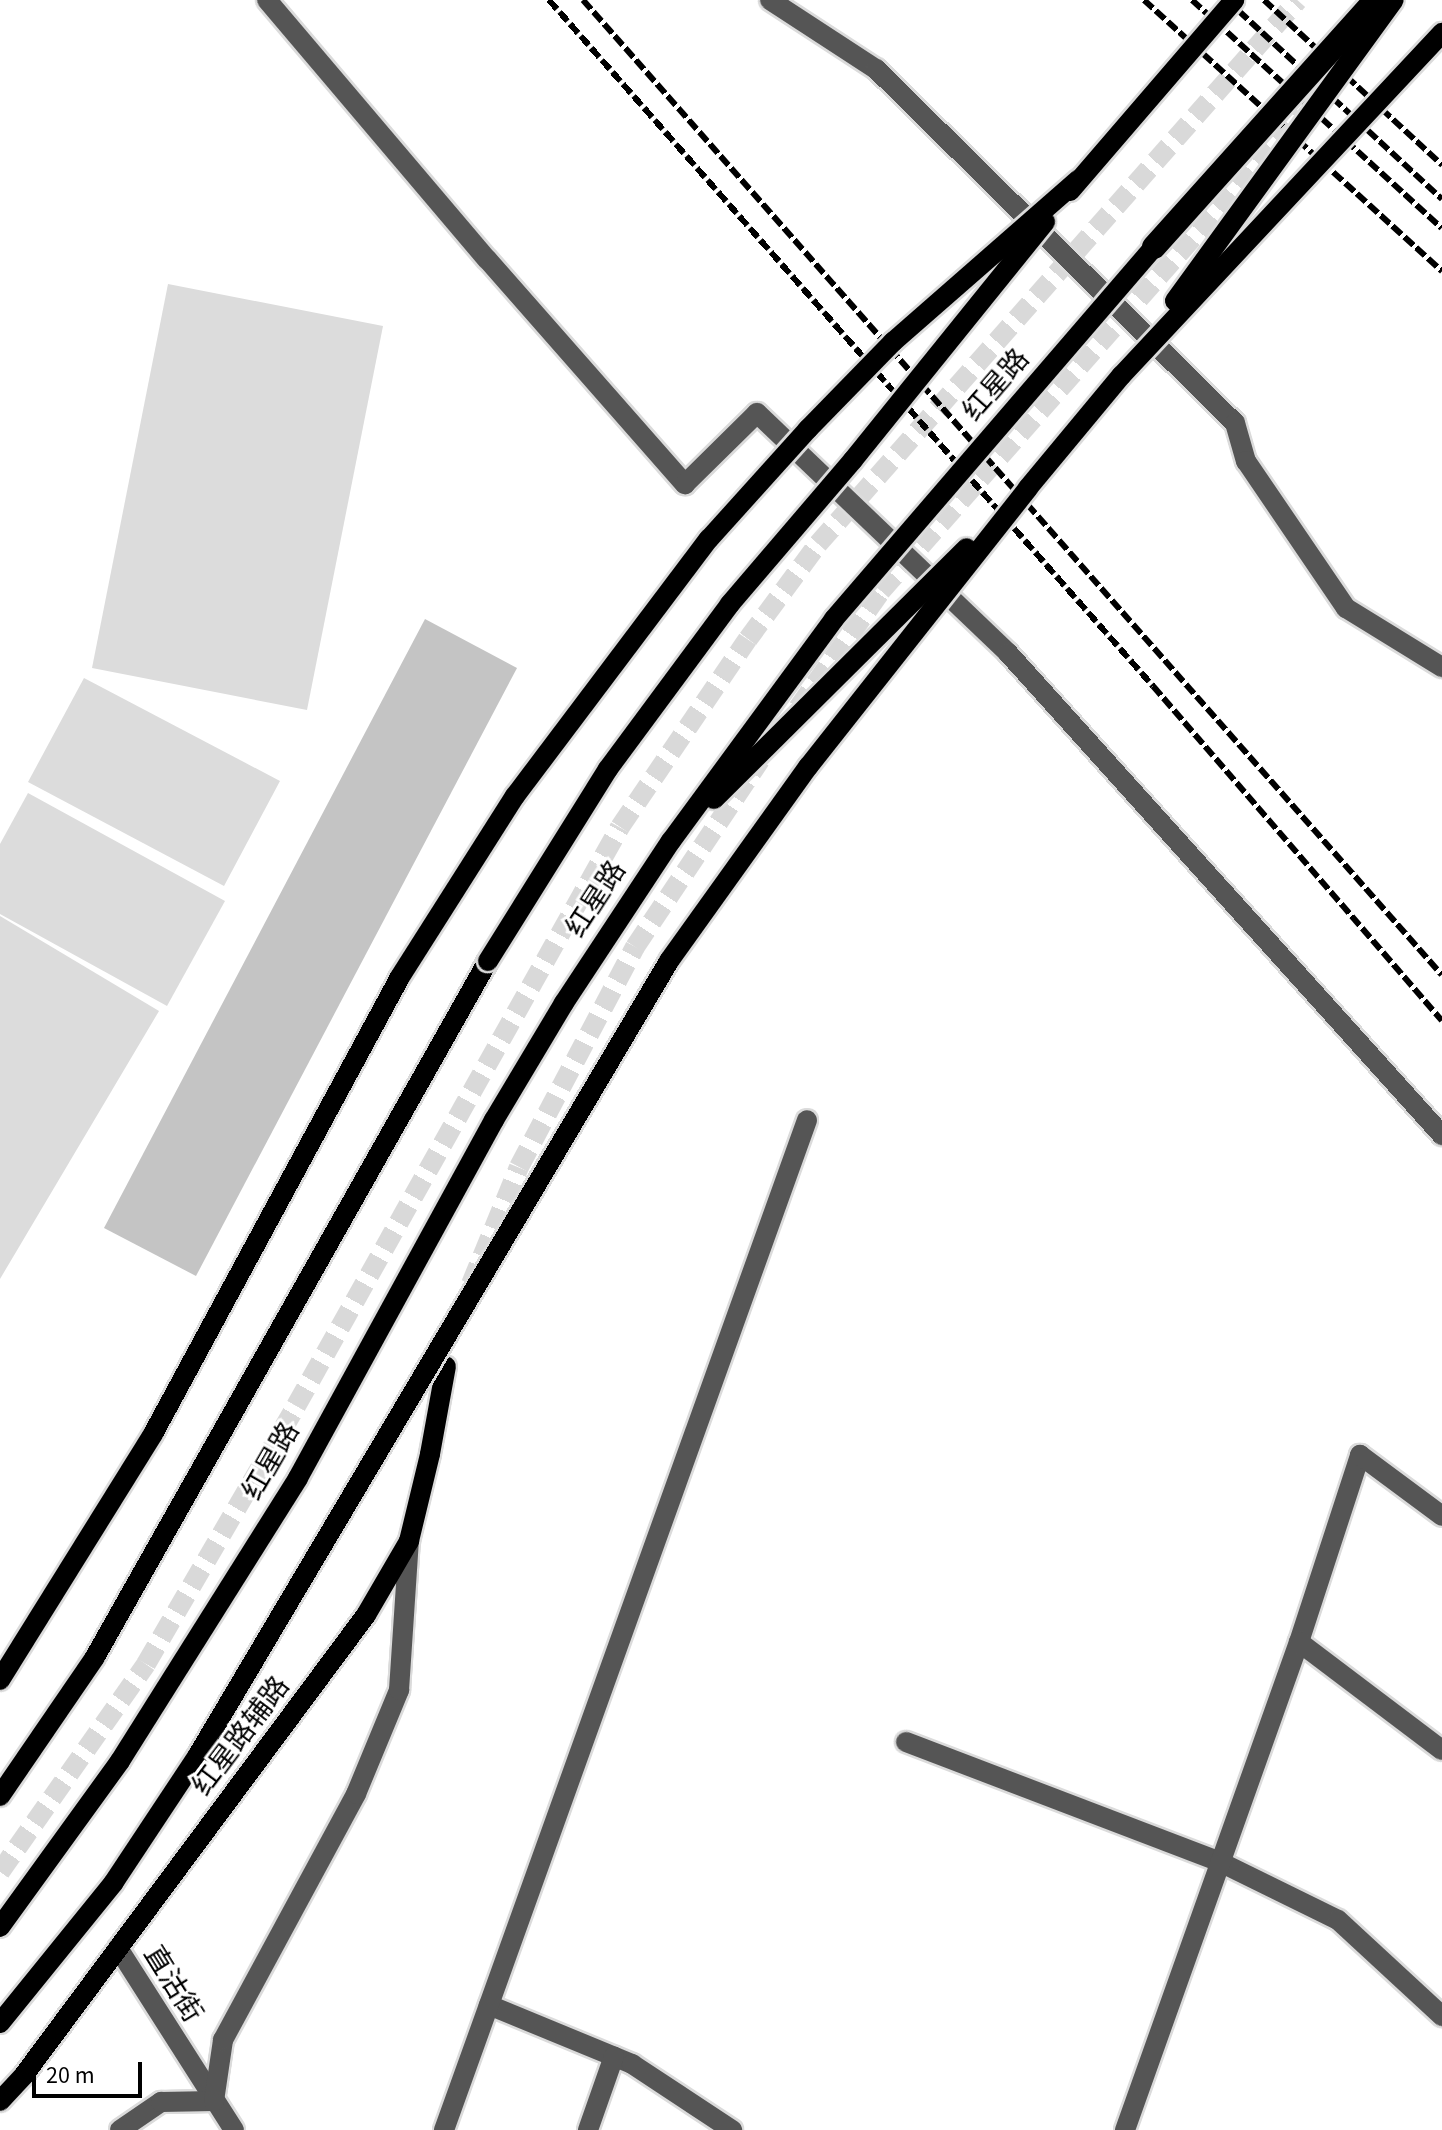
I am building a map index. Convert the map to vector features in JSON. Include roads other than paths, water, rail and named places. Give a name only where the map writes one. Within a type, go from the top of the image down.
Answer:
[{"type":"highway","name":"红星路","points":[[1154,247],[1376,0]]},
{"type":"main road","name":"红星路","points":[[0,1796],[95,1657],[488,961],[608,769],[730,604],[853,460],[1078,180],[1234,0]]},
{"type":"main road","points":[[1121,376],[1394,0]]},
{"type":"main road","points":[[0,2023],[114,1882],[198,1755],[669,961],[808,767],[1028,488],[1121,376],[1442,33]]},
{"type":"main road","points":[[0,1680],[153,1434],[400,977],[534,770],[709,539],[808,429],[893,342],[1078,180]]},
{"type":"main road","name":"红星路","points":[[0,1927],[120,1761],[298,1478],[494,1120],[564,1003],[671,841],[834,619],[1154,247]]},
{"type":"main road","points":[[671,841],[1028,488]]},
{"type":"main road","name":"红星路辅路","points":[[0,2101],[366,1615],[409,1541],[430,1454],[446,1366]]},
{"type":"street","points":[[267,0],[487,259],[685,484],[757,413],[1008,653],[1442,1135]]},
{"type":"street","points":[[770,0],[876,69],[1235,423],[1246,461],[1346,608],[1442,667]]},
{"type":"street","points":[[444,2130],[807,1120]]},
{"type":"street","points":[[1125,2130],[1299,1642],[1360,1455],[1442,1516]]},
{"type":"street","points":[[120,2130],[161,2102],[214,2101],[223,2040],[356,1794],[399,1690],[409,1541]]},
{"type":"street","points":[[1299,1642],[1442,1750]]},
{"type":"street","points":[[906,1742],[1220,1862],[1338,1920],[1442,2016]]},
{"type":"street","name":"直沽街","points":[[118,1948],[234,2130]]},
{"type":"street","points":[[489,2005],[632,2064],[732,2130]]},
{"type":"street","points":[[588,2130],[614,2056]]},
{"type":"tunnel","points":[[0,1872],[146,1664],[296,1406],[620,827],[748,639],[818,544],[1298,0]]},
{"type":"tunnel","points":[[798,708],[881,591],[1302,114]]},
{"type":"tunnel","points":[[471,1284],[519,1167],[635,947],[760,760]]},
{"type":"railway","points":[[549,0],[1153,686],[1442,1021]]},
{"type":"railway","points":[[583,0],[1442,975]]},
{"type":"railway","points":[[1144,0],[1442,271]]},
{"type":"railway","points":[[1192,0],[1442,228]]},
{"type":"railway","points":[[1227,0],[1442,199]]},
{"type":"railway","points":[[1264,0],[1442,165]]}]
